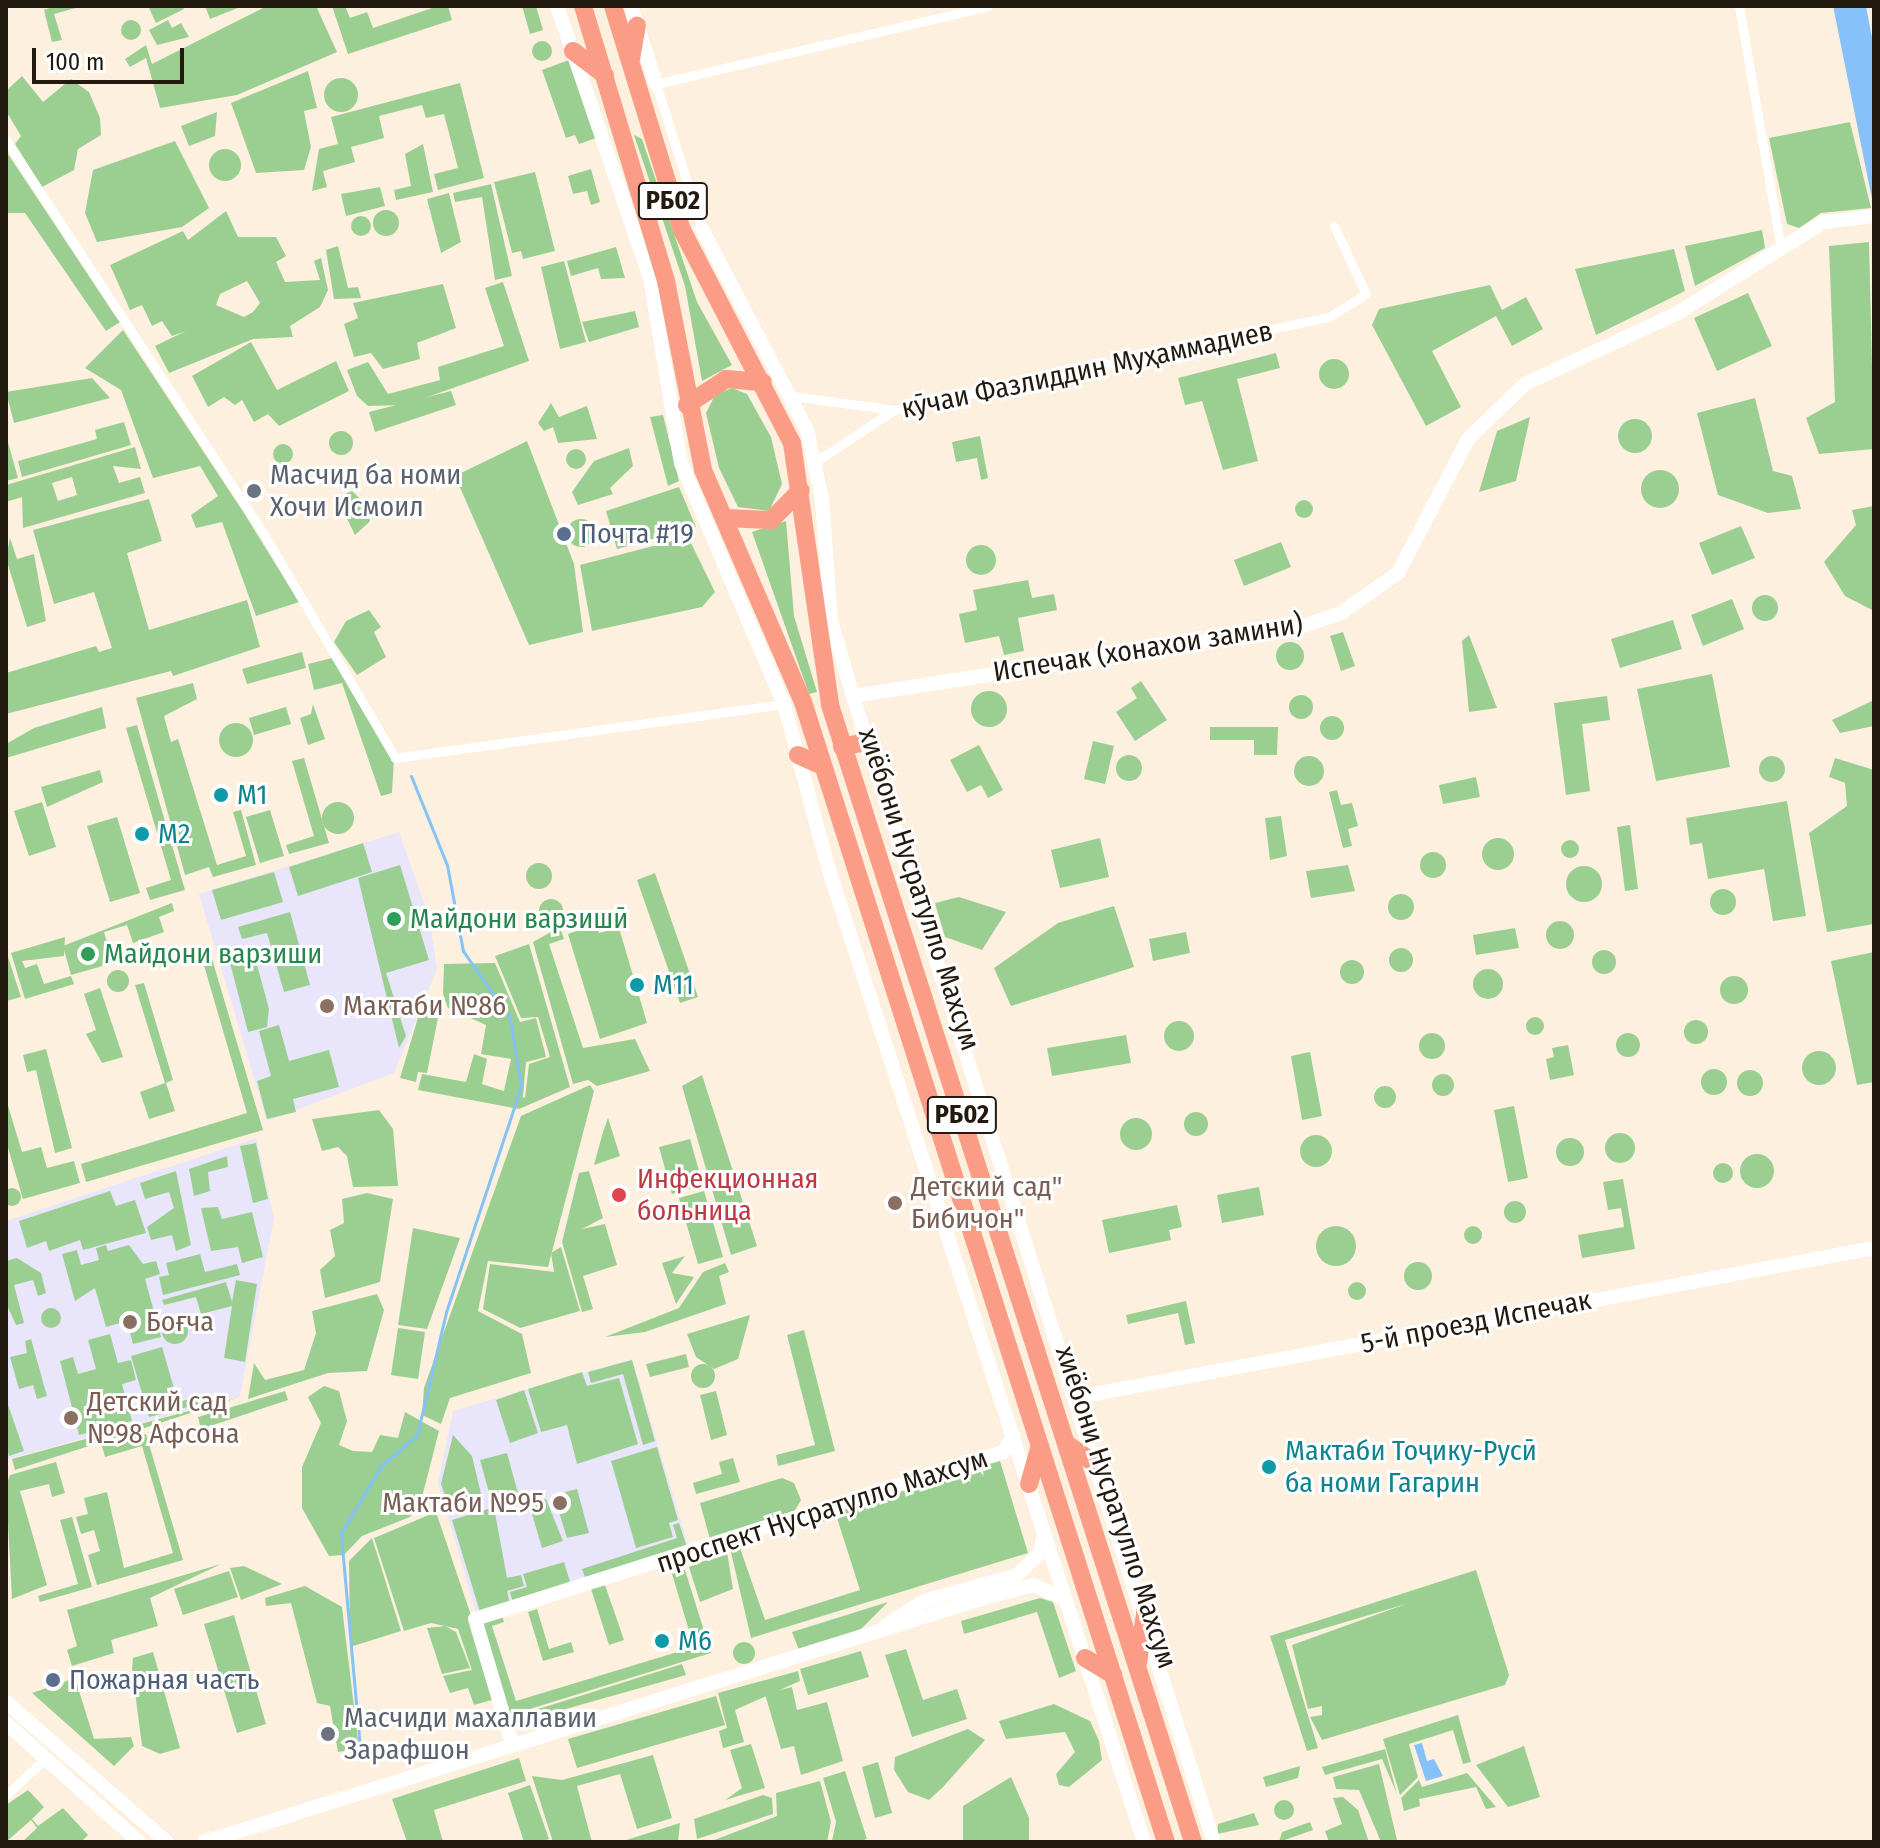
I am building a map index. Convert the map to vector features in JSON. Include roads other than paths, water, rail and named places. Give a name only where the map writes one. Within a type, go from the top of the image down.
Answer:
[{"type":"highway","name":"хиёбони Нусратулло Махсум","points":[[583,6],[666,281],[687,405],[725,518],[823,766],[1166,1842]]},
{"type":"highway","name":"хиёбони Нусратулло Махсум","points":[[613,6],[682,230],[792,443],[801,490],[812,619],[842,747],[1193,1842]]},
{"type":"highway","points":[[631,62],[637,26]]},
{"type":"highway","points":[[573,51],[605,75]]},
{"type":"highway","points":[[687,405],[726,379],[763,382]]},
{"type":"highway","points":[[725,518],[771,520],[801,490]]},
{"type":"highway","points":[[842,747],[866,742]]},
{"type":"highway","points":[[798,755],[823,766]]},
{"type":"highway","points":[[973,1235],[998,1227]]},
{"type":"highway","points":[[1067,1444],[1098,1466]]},
{"type":"highway","points":[[1029,1484],[1040,1446]]},
{"type":"highway","points":[[1138,1666],[1146,1607]]},
{"type":"highway","points":[[1085,1658],[1113,1675]]},
{"type":"street","name":"проспект Нусратулло Махсум","points":[[512,1744],[475,1619],[1003,1452],[1014,1436],[784,704],[681,463],[650,278],[557,6]]},
{"type":"street","points":[[631,6],[702,229],[793,396],[815,462],[827,593],[866,742],[1146,1607],[1214,1842]]},
{"type":"street","points":[[656,84],[988,6]]},
{"type":"street","points":[[1739,6],[1781,248]]},
{"type":"street","points":[[6,140],[268,541],[395,758],[784,704]]},
{"type":"street","name":"Испечак (хонахои замини)","points":[[853,696],[1293,628],[1341,613],[1398,573],[1468,439],[1492,409],[1525,384],[1676,314],[1824,222],[1868,217]]},
{"type":"street","name":"кӯчаи Фазлиддин Муҳаммадиев","points":[[815,462],[894,410],[1329,317],[1366,294],[1334,226]]},
{"type":"street","points":[[793,396],[894,410]]},
{"type":"street","name":"5-й проезд Испечак","points":[[1078,1397],[1874,1248]]},
{"type":"street","points":[[1014,1436],[1043,1536],[1144,1842]]},
{"type":"street","points":[[874,1634],[924,1601],[1017,1575],[1040,1553],[1043,1536]]},
{"type":"street","points":[[204,1842],[512,1744],[1033,1585],[1066,1600]]},
{"type":"street","points":[[6,1702],[167,1842]]},
{"type":"street","points":[[6,1723],[139,1842]]},
{"type":"street","points":[[6,1795],[47,1757]]},
{"type":"water","points":[[1833,6],[1866,6],[1874,48],[1874,209]]},
{"type":"water","points":[[1422,1743],[1427,1761],[1434,1759],[1443,1776],[1426,1781],[1414,1745]]},
{"type":"waterway","points":[[361,1759],[341,1533],[381,1466],[417,1435],[446,1312],[521,1087],[510,1018],[463,951],[447,865],[411,776]]},
{"type":"place","name":"Масчид ба номи Хочи Исмоил","points":[[254,491]]},
{"type":"place","name":"Почта #19","points":[[564,534]]},
{"type":"place","name":"M1","points":[[221,795]]},
{"type":"place","name":"М2","points":[[142,834]]},
{"type":"place","name":"Майдони варзишӣ","points":[[394,919]]},
{"type":"place","name":"Майдони варзиши","points":[[88,954]]},
{"type":"place","name":"M11","points":[[637,985]]},
{"type":"place","name":"Мактаби №86","points":[[327,1006]]},
{"type":"place","name":"Инфекционная больница","points":[[619,1195]]},
{"type":"place","name":"Детский сад\" Бибичон\"","points":[[895,1203]]},
{"type":"place","name":"Боғча","points":[[130,1322]]},
{"type":"place","name":"Детский сад №98 Афсона","points":[[71,1418]]},
{"type":"place","name":"Мактаби Тоҷику-Русӣ ба номи Гагарин","points":[[1269,1467]]},
{"type":"place","name":"Mактаби №95","points":[[560,1503]]},
{"type":"place","name":"М6","points":[[662,1641]]},
{"type":"place","name":"Пожарная часть","points":[[53,1680]]},
{"type":"place","name":"Масчиди махаллавии Зарафшон","points":[[328,1734]]}]
